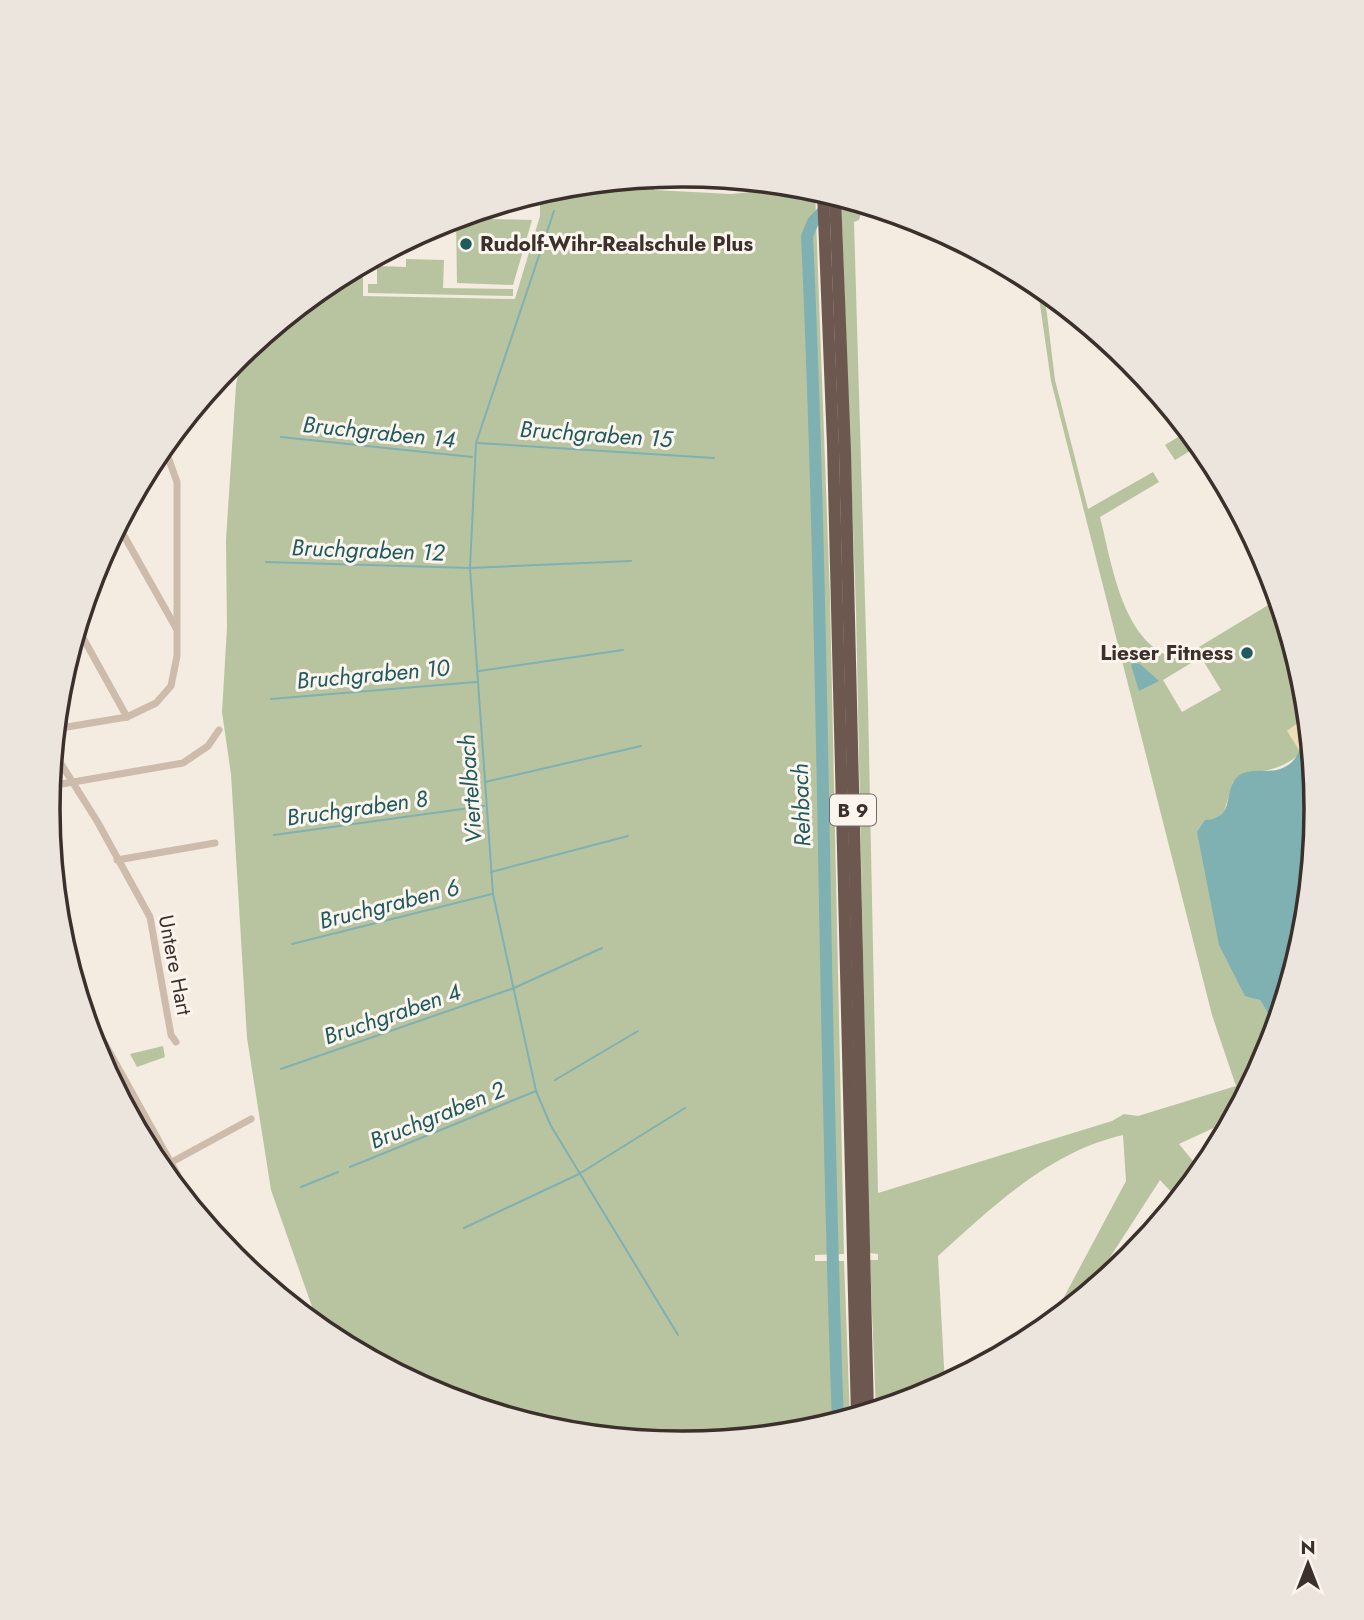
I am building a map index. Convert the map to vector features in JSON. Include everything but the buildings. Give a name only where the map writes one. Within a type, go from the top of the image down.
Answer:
[{"type":"highway","name":"B 9","points":[[828,205],[824,220],[838,638],[857,1407]]},
{"type":"highway","name":"B 9","points":[[829,206],[848,570],[868,1403]]},
{"type":"street","points":[[65,727],[127,717],[156,703],[171,686],[176,667],[177,482],[168,458]]},
{"type":"street","points":[[124,535],[176,629]]},
{"type":"street","points":[[84,639],[127,717]]},
{"type":"street","points":[[61,784],[183,763],[208,746],[219,730]]},
{"type":"street","name":"Untere Hart","points":[[61,765],[150,917],[170,1035],[176,1042]]},
{"type":"street","points":[[117,860],[215,843]]},
{"type":"street","points":[[113,1061],[173,1168]]},
{"type":"street","points":[[170,1163],[251,1119]]},
{"type":"green space","points":[[641,189],[731,194],[752,192],[815,202],[830,597],[844,1254],[815,1255],[815,1261],[844,1261],[850,1409],[803,1421],[723,1431],[641,1431],[601,1427],[521,1411],[444,1385],[371,1349],[314,1312],[271,1190],[247,1038],[231,774],[222,712],[227,628],[226,540],[238,374],[303,316],[363,276],[363,296],[515,299],[540,216],[540,204]]},
{"type":"green space","points":[[841,209],[860,214],[859,220],[854,222],[878,1193],[1112,1121],[1124,1114],[1138,1116],[1236,1086],[1212,1015],[1051,381],[1039,300],[1046,305],[1055,380],[1088,509],[1153,472],[1159,482],[1100,517],[1116,580],[1133,622],[1145,639],[1160,652],[1179,659],[1269,604],[1293,689],[1298,723],[1288,731],[1301,753],[1282,766],[1252,773],[1233,782],[1224,812],[1215,820],[1260,1000],[1269,1015],[1240,1085],[1218,1126],[1179,1144],[1195,1163],[1173,1193],[1160,1180],[1105,1266],[1060,1305],[1126,1181],[1123,1135],[1070,1154],[1023,1184],[938,1256],[944,1374],[876,1401],[870,1260],[878,1260],[878,1254],[869,1253],[856,610]],"holes":[[[1201,657],[1221,690],[1182,712],[1163,680]]]},
{"type":"green space","points":[[489,219],[532,220],[513,285],[457,283],[456,231]]},
{"type":"green space","points":[[406,259],[444,260],[443,288],[513,289],[513,296],[368,293],[368,284],[377,284],[377,268],[406,267]]},
{"type":"green space","points":[[1180,436],[1190,451],[1175,460],[1165,445]]},
{"type":"green space","points":[[163,1046],[165,1057],[137,1067],[130,1054]]},
{"type":"sand","points":[[1298,723],[1301,753],[1287,731]]},
{"type":"water","points":[[1140,664],[1159,681],[1139,691],[1131,665]]},
{"type":"water","points":[[1301,747],[1304,810],[1299,891],[1293,931],[1269,1015],[1260,1000],[1245,996],[1219,945],[1197,832],[1205,820],[1224,811],[1231,787],[1238,776],[1249,771],[1280,769],[1297,756]]},
{"type":"waterway","name":"Rehbach","points":[[828,206],[813,222],[807,236],[817,532],[838,1412]]},
{"type":"waterway","name":"Viertelbach","points":[[554,211],[476,443],[470,568],[493,894],[536,1091],[551,1126],[678,1335]]},
{"type":"waterway","name":"Bruchgraben 14","points":[[281,437],[472,457]]},
{"type":"waterway","name":"Bruchgraben 15","points":[[477,443],[714,458]]},
{"type":"waterway","name":"Bruchgraben 12","points":[[266,562],[470,568],[631,561]]},
{"type":"waterway","points":[[479,671],[623,650]]},
{"type":"waterway","name":"Bruchgraben 10","points":[[271,699],[476,682]]},
{"type":"waterway","points":[[485,782],[641,746]]},
{"type":"waterway","name":"Bruchgraben 8","points":[[274,835],[484,806]]},
{"type":"waterway","points":[[491,872],[628,836]]},
{"type":"waterway","name":"Bruchgraben 6","points":[[292,944],[492,894]]},
{"type":"waterway","name":"Bruchgraben 4","points":[[281,1069],[514,988],[602,948]]},
{"type":"waterway","points":[[555,1080],[638,1031]]},
{"type":"waterway","name":"Bruchgraben 2","points":[[350,1167],[536,1091]]},
{"type":"waterway","name":"Viertelbach","points":[[464,1228],[579,1174],[685,1108]]},
{"type":"waterway","name":"Bruchgraben 2","points":[[301,1187],[338,1172]]},
{"type":"place","name":"Rudolf-Wihr-Realschule Plus","points":[[466,244]]},
{"type":"place","name":"Lieser Fitness","points":[[1247,653]]}]
